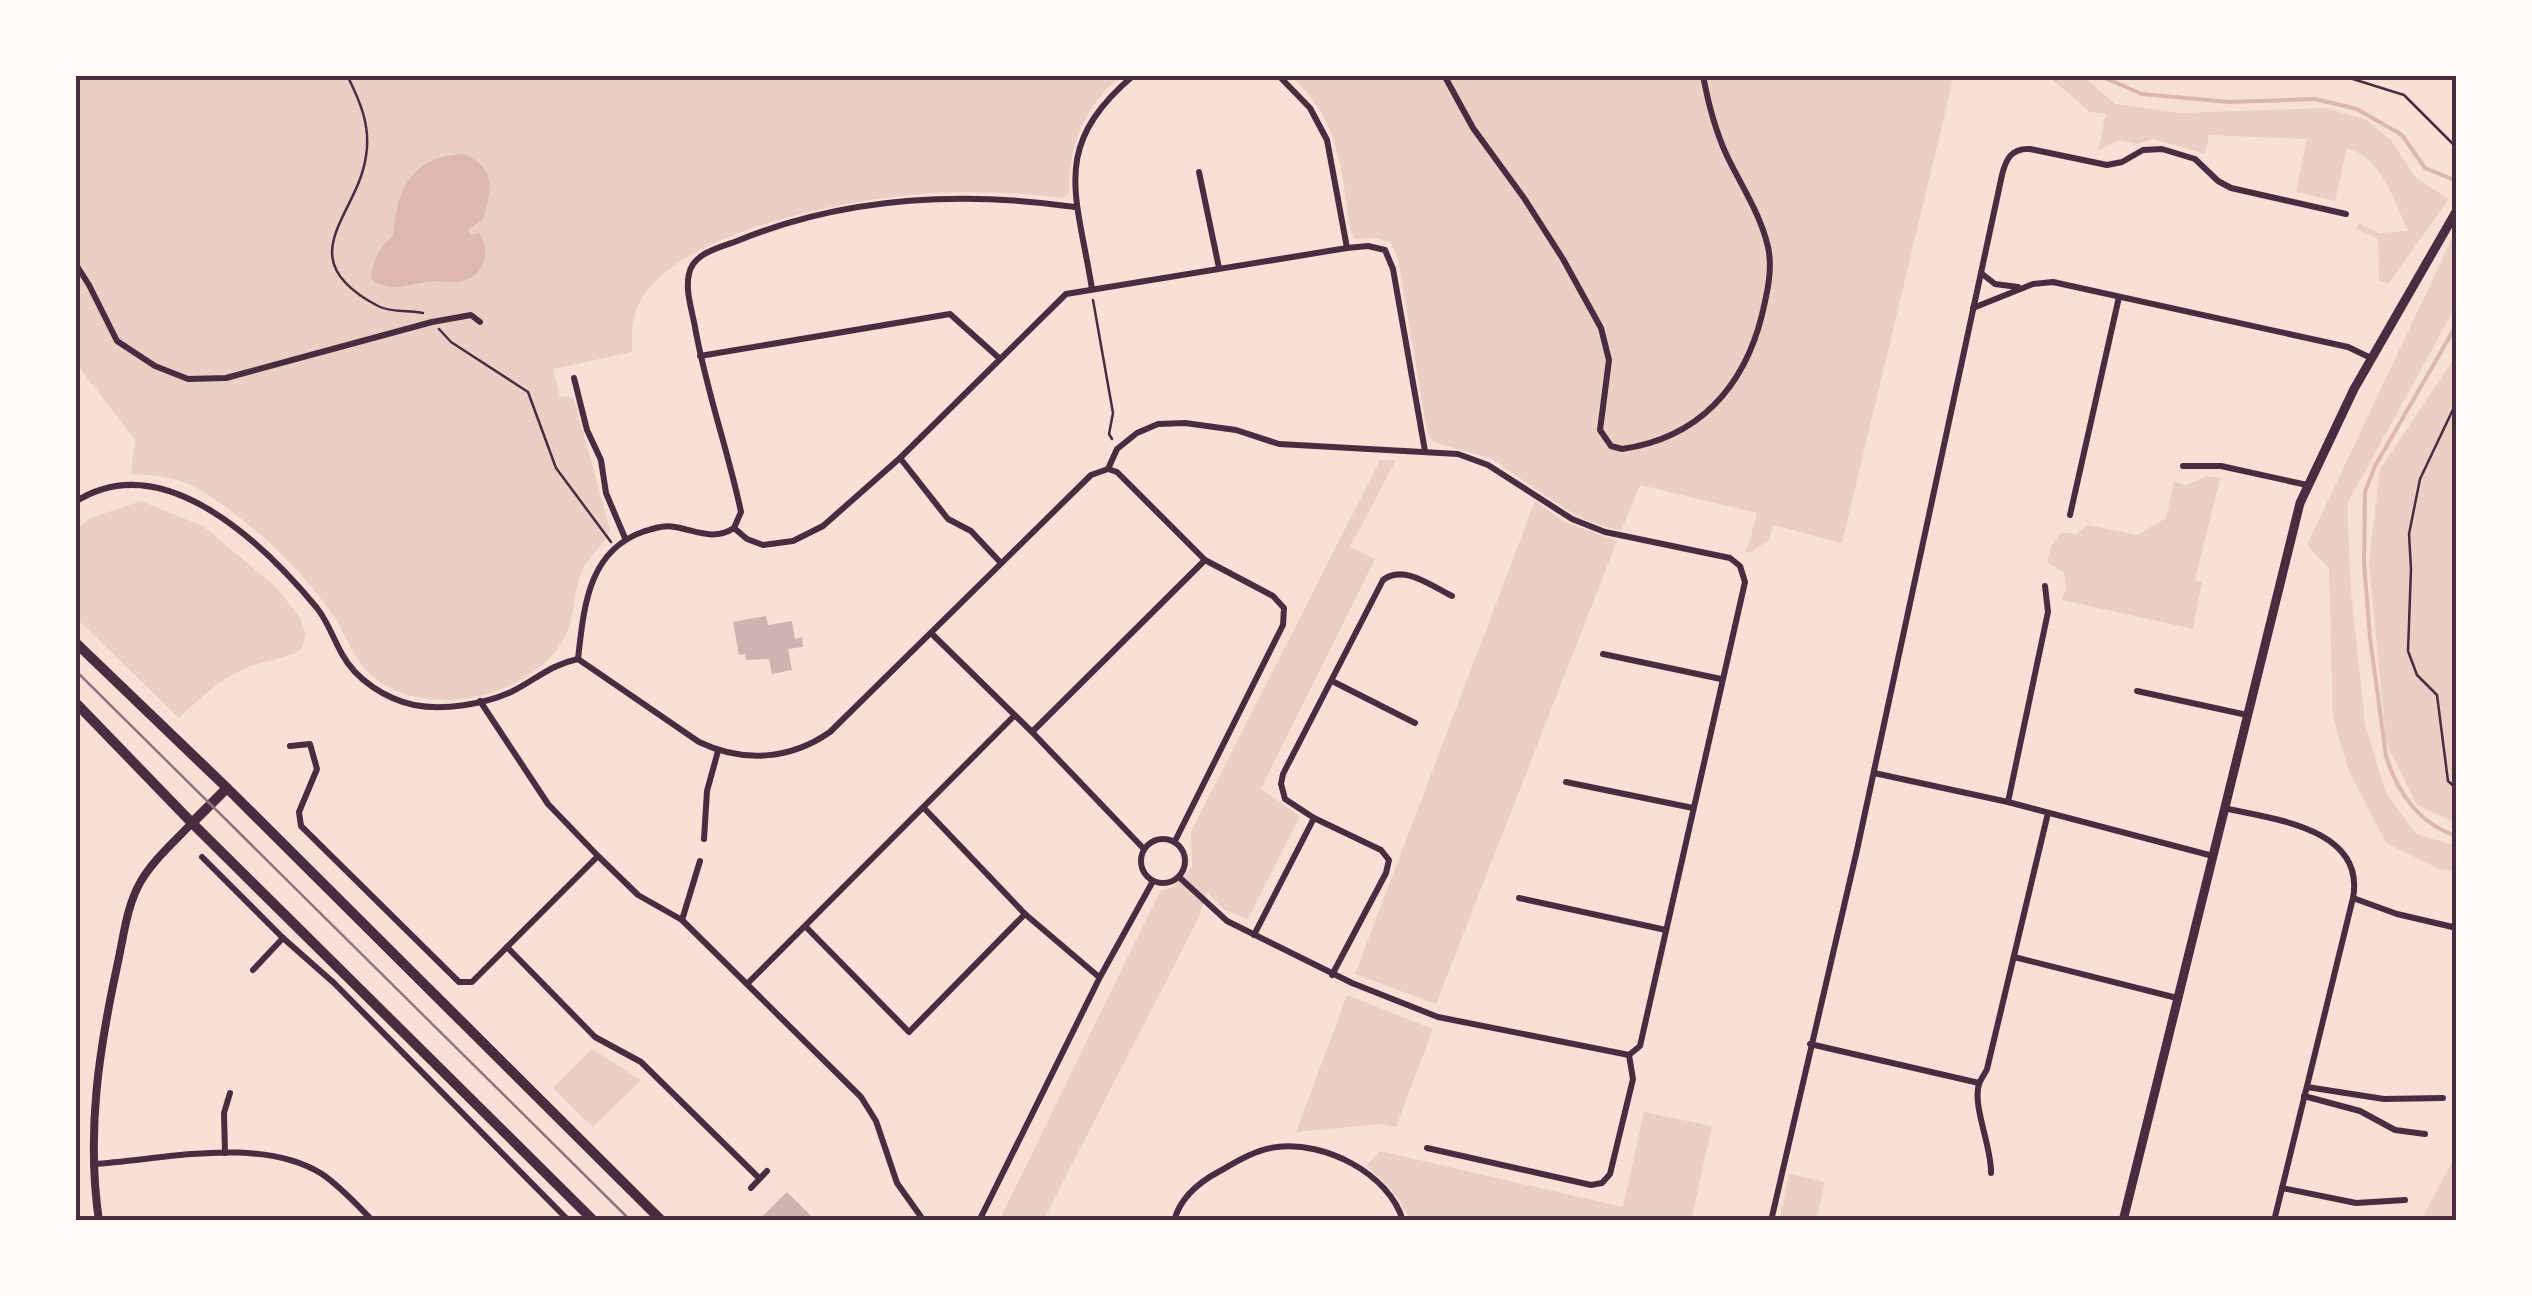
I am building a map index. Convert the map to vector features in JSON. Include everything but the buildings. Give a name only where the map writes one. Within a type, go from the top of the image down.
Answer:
[{"type":"highway","points":[[75,642],[662,1221]]},
{"type":"highway","points":[[75,702],[594,1221]]},
{"type":"highway","points":[[192,823],[227,788]]},
{"type":"main road","points":[[2123,1221],[2292,531],[2307,486],[2371,358],[2457,210]]},
{"type":"street","points":[[1092,289],[1075,206],[1074,168],[1083,131],[1108,97],[1134,75]]},
{"type":"street","points":[[1278,75],[1310,108],[1327,140],[1347,248]]},
{"type":"street","points":[[1444,75],[1473,128],[1563,259],[1601,328],[1608,360],[1600,430],[1604,440],[1622,448],[1689,426],[1732,388],[1748,360],[1765,302],[1770,260],[1766,241],[1724,151],[1703,75]]},
{"type":"street","points":[[1771,1221],[1874,773],[2005,162],[2018,149],[2107,165],[2148,148],[2162,149],[2195,159],[2231,188],[2346,214]]},
{"type":"street","points":[[1199,172],[1219,268]]},
{"type":"street","points":[[578,659],[592,579],[614,546],[625,538],[662,526],[716,536],[734,528],[740,512],[700,356],[688,286],[690,269],[702,254],[823,214],[883,203],[955,198],[1075,206]]},
{"type":"street","points":[[734,528],[762,545],[803,538],[823,526],[900,458],[1057,299],[1092,289],[1347,248],[1368,246],[1385,250],[1394,269],[1425,451]]},
{"type":"street","points":[[75,263],[90,285],[116,341],[155,366],[188,379],[226,378],[432,322],[471,315],[480,322]]},
{"type":"street","points":[[1980,273],[2000,286],[2053,282],[2348,347],[2371,358]]},
{"type":"street","points":[[1973,308],[2024,286]]},
{"type":"street","points":[[2070,514],[2119,296]]},
{"type":"street","points":[[700,356],[950,314],[999,358]]},
{"type":"street","points":[[574,378],[587,430],[601,460],[606,493],[625,538]]},
{"type":"street","points":[[1108,469],[1117,449],[1137,433],[1158,424],[1185,422],[1236,430],[1279,444],[1458,454],[1488,465],[1572,518],[1605,532],[1730,558],[1740,566],[1745,582],[1640,1046],[1630,1055]]},
{"type":"street","points":[[900,458],[948,519],[971,530],[1001,562]]},
{"type":"street","points":[[2183,466],[2221,466],[2307,486]]},
{"type":"street","points":[[75,502],[86,495],[128,484],[193,499],[221,516],[285,570],[320,612],[343,657],[383,694],[416,706],[455,706],[510,692],[557,663],[578,659],[700,742],[718,751],[766,757],[798,751],[818,741],[1091,475],[1108,469],[1117,472],[1205,560],[1273,596],[1284,608],[1283,624],[1175,841]]},
{"type":"street","points":[[1032,732],[1205,560]]},
{"type":"street","points":[[1332,975],[1386,873],[1389,860],[1381,850],[1314,818],[1285,799],[1281,784],[1386,576],[1405,573],[1452,596]]},
{"type":"street","points":[[2008,802],[2048,612],[2045,586]]},
{"type":"street","points":[[931,632],[1144,849]]},
{"type":"street","points":[[1603,654],[1721,679]]},
{"type":"street","points":[[1332,681],[1415,723]]},
{"type":"street","points":[[2138,691],[2247,715]]},
{"type":"street","points":[[480,701],[548,804],[638,895],[682,920],[869,1107],[898,1182],[924,1221]]},
{"type":"street","points":[[748,984],[1014,716]]},
{"type":"street","points":[[290,746],[310,744],[317,769],[300,812],[302,826],[459,982],[472,982],[598,856]]},
{"type":"street","points":[[704,839],[707,791],[718,751]]},
{"type":"street","points":[[1874,773],[2008,802],[2213,856]]},
{"type":"street","points":[[1566,782],[1692,808]]},
{"type":"street","points":[[924,808],[1025,914],[1100,978]]},
{"type":"street","points":[[2224,808],[2323,835],[2352,866],[2355,876],[2354,898],[2274,1221]]},
{"type":"street","points":[[1991,1173],[1990,1149],[1980,1108],[1980,1083],[1987,1069],[2048,812]]},
{"type":"street","points":[[1254,935],[1314,818]]},
{"type":"street","points":[[99,1221],[93,1164],[97,1070],[129,912],[150,868],[192,823]]},
{"type":"street","points":[[1154,840],[1175,841],[1186,858],[1179,877],[1168,882],[1153,881],[1142,869],[1144,849],[1154,840]]},
{"type":"street","points":[[202,857],[334,983],[569,1221]]},
{"type":"street","points":[[682,920],[700,862]]},
{"type":"street","points":[[236,866],[236,891]]},
{"type":"street","points":[[1179,877],[1227,921],[1332,975],[1438,1017],[1630,1055]]},
{"type":"street","points":[[979,1221],[1153,881]]},
{"type":"street","points":[[1519,898],[1666,930]]},
{"type":"street","points":[[2354,898],[2397,914],[2457,928]]},
{"type":"street","points":[[806,927],[908,1032],[1025,914]]},
{"type":"street","points":[[253,970],[283,938]]},
{"type":"street","points":[[507,948],[595,1037],[641,1062],[760,1178]]},
{"type":"street","points":[[2014,957],[2178,998]]},
{"type":"street","points":[[1810,1044],[1980,1083]]},
{"type":"street","points":[[1427,1148],[1592,1185],[1602,1183],[1610,1174],[1632,1079],[1630,1055]]},
{"type":"street","points":[[2306,1092],[2384,1099],[2442,1098]]},
{"type":"street","points":[[2306,1092],[2360,1111],[2395,1130],[2424,1134]]},
{"type":"street","points":[[225,1153],[224,1112],[230,1093]]},
{"type":"street","points":[[1174,1221],[1179,1207],[1194,1190],[1243,1158],[1281,1146],[1319,1150],[1372,1178],[1402,1221]]},
{"type":"street","points":[[93,1164],[225,1153],[265,1154],[309,1167],[334,1183],[373,1221]]},
{"type":"street","points":[[750,1188],[767,1171]]},
{"type":"street","points":[[2282,1188],[2356,1203],[2405,1200]]},
{"type":"path","points":[[2272,75],[2297,75]]},
{"type":"path","points":[[2340,75],[2404,95],[2457,148]]},
{"type":"path","points":[[1092,289],[1113,413],[1109,434],[1117,449]]},
{"type":"path","points":[[2457,401],[2420,479],[2411,514],[2407,639],[2411,666],[2437,695],[2448,781],[2457,789]]},
{"type":"shaded area","points":[[75,75],[1122,75],[1098,99],[1081,128],[1072,159],[1069,193],[1064,198],[934,193],[859,202],[766,224],[721,240],[681,261],[652,285],[635,314],[632,352],[553,369],[560,397],[574,399],[610,529],[581,573],[568,631],[550,658],[509,686],[460,699],[434,700],[388,687],[368,672],[306,580],[235,514],[189,484],[131,474],[135,440],[75,362]]},
{"type":"shaded area","points":[[1289,75],[1954,75],[1842,543],[1773,525],[1769,540],[1750,553],[1744,551],[1757,513],[1640,485],[1621,531],[1567,510],[1490,458],[1430,438],[1398,259],[1391,243],[1377,238],[1356,239],[1350,230],[1340,166],[1328,127],[1319,108]]},
{"type":"shaded area","points":[[2047,75],[2082,75],[2115,104],[2181,113],[2324,108],[2365,119],[2391,140],[2416,178],[2449,199],[2389,283],[2379,281],[2378,239],[2357,229],[2358,223],[2379,233],[2408,231],[2385,182],[2359,153],[2347,148],[2335,201],[2296,192],[2307,139],[2209,135],[2205,154],[2154,139],[2137,144],[2119,140],[2098,151],[2106,114],[2090,112]]},
{"type":"shaded area","points":[[463,154],[482,166],[489,180],[484,218],[468,230],[471,235],[479,233],[483,240],[485,256],[479,270],[458,282],[430,281],[391,287],[371,279],[377,255],[393,236],[398,204],[410,178],[431,161]]},
{"type":"shaded area","points":[[2457,228],[2457,304],[2347,504],[2351,590],[2365,724],[2386,793],[2416,834],[2457,846],[2457,871],[2439,869],[2386,843],[2348,769],[2333,717],[2329,568],[2307,545]]},
{"type":"shaded area","points":[[2457,354],[2457,824],[2417,805],[2386,742],[2369,563],[2380,469]]},
{"type":"shaded area","points":[[1380,460],[1396,460],[1350,547],[1375,559],[1261,789],[1300,816],[1248,919],[1224,910],[1207,892],[1200,915],[1043,1221],[999,1221],[1160,891],[1173,887],[1192,867],[1191,832]]},
{"type":"shaded area","points":[[2207,476],[2220,478],[2195,580],[2202,582],[2193,629],[2062,600],[2066,588],[2064,573],[2047,562],[2051,546],[2061,532],[2076,534],[2088,525],[2137,535],[2166,518],[2174,482],[2187,485]]},
{"type":"shaded area","points":[[141,501],[203,526],[277,588],[300,618],[306,634],[301,650],[236,673],[179,718],[75,617],[75,531],[90,518]]},
{"type":"shaded area","points":[[1535,501],[1565,522],[1617,541],[1436,1004],[1355,974]]},
{"type":"shaded area","points":[[1347,995],[1433,1029],[1396,1127],[1381,1124],[1296,1132]]},
{"type":"shaded area","points":[[592,1049],[641,1080],[593,1127],[553,1088]]},
{"type":"shaded area","points":[[1644,1112],[1712,1126],[1691,1221],[1410,1221],[1392,1190],[1366,1166],[1380,1151],[1623,1207]]},
{"type":"shaded area","points":[[2457,1152],[2457,1221],[2421,1221]]},
{"type":"shaded area","points":[[1789,1174],[1825,1182],[1816,1221],[1779,1221]]},
{"type":"waterway","points":[[2098,75],[2142,94],[2229,102],[2315,99],[2357,109],[2402,135],[2425,168],[2457,181]]},
{"type":"waterway","points":[[2457,324],[2375,466],[2365,492],[2364,562],[2386,756],[2411,805],[2431,824],[2457,836]]},
{"type":"tram line","points":[[75,670],[631,1221]]}]
